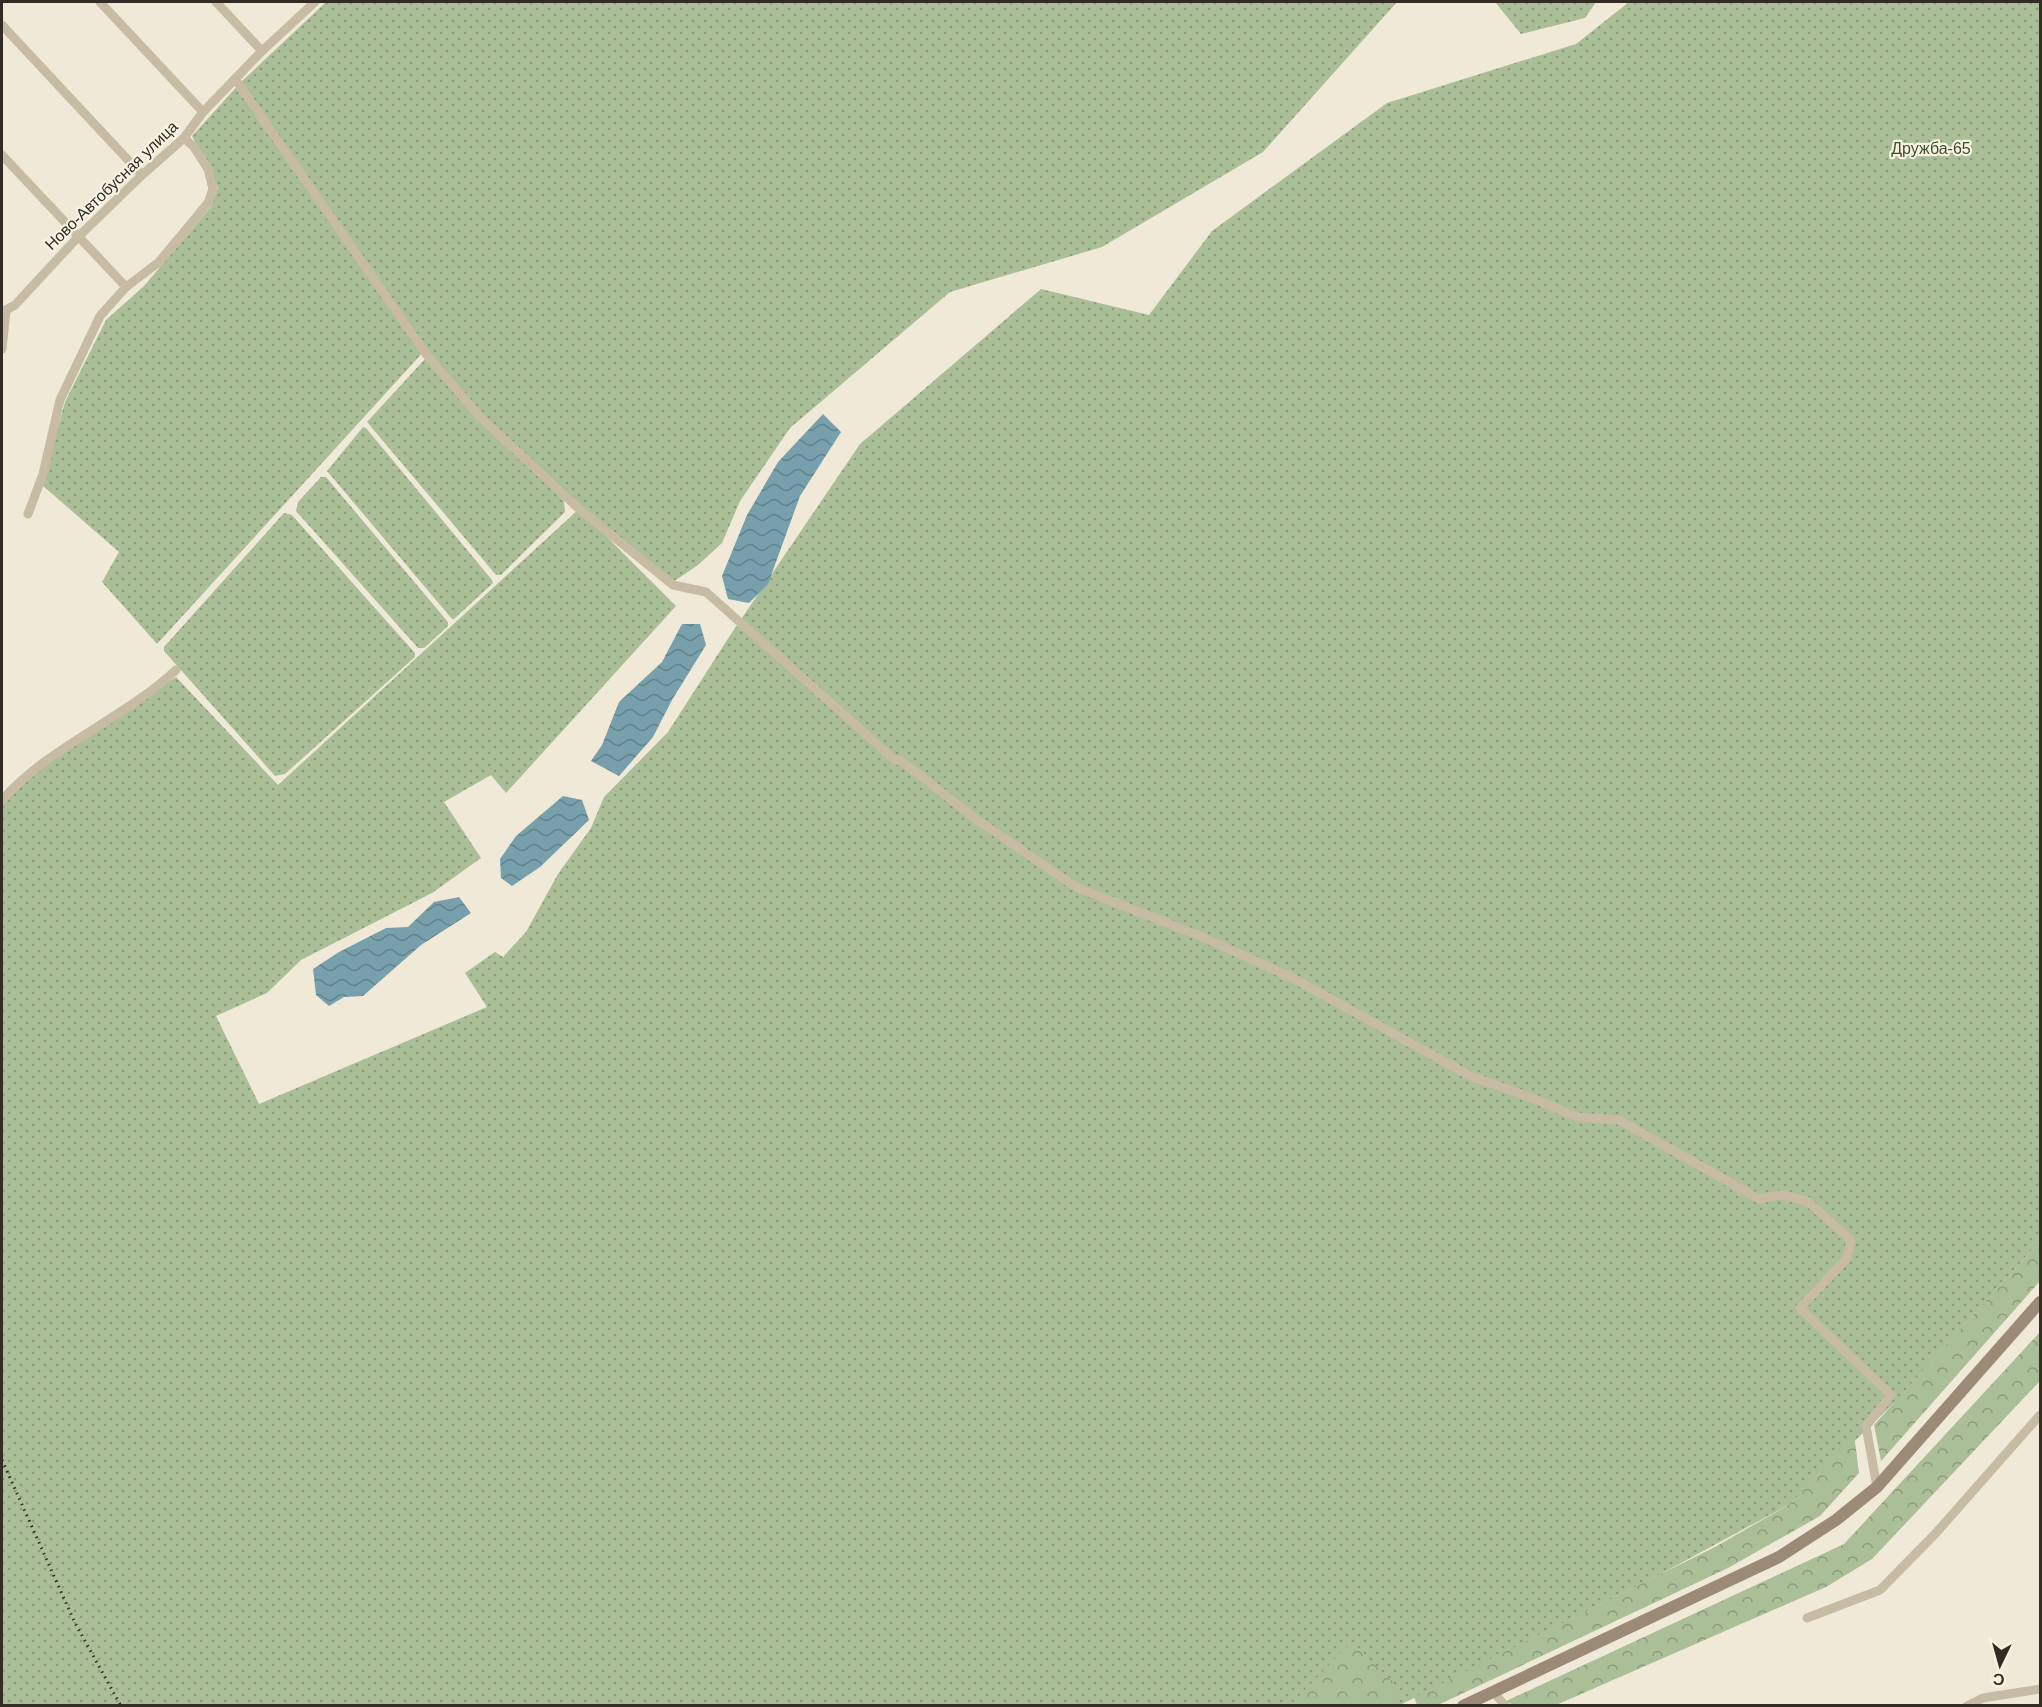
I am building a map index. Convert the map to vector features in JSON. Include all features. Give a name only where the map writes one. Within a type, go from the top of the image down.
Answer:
[{"type":"main road","points":[[1463,1706],[1779,1557],[1836,1520],[1876,1487],[2040,1302]]},
{"type":"street","points":[[100,2],[202,112]]},
{"type":"street","points":[[216,2],[262,51]]},
{"type":"street","name":"Ново-Автобусная улица","points":[[2,349],[3,307],[15,305],[78,237],[184,138],[202,112],[262,51],[315,2]]},
{"type":"street","points":[[2,25],[142,175]]},
{"type":"street","points":[[235,79],[426,354],[480,417],[579,509],[664,578],[673,585],[706,592],[895,760],[901,761],[998,835],[1076,887],[1200,936],[1291,976],[1470,1076],[1577,1117],[1619,1120],[1759,1199],[1781,1195],[1807,1201],[1851,1240],[1847,1258],[1800,1308],[1891,1395],[1866,1426],[1876,1487]]},
{"type":"street","points":[[28,514],[44,474],[60,400],[100,316],[126,287],[159,262],[208,203],[213,189],[208,169],[194,147],[184,138]]},
{"type":"street","points":[[2,155],[126,287]]},
{"type":"street","points":[[2,800],[18,781],[58,750],[154,691],[176,670]]},
{"type":"street","points":[[1807,1618],[1881,1590],[1936,1533],[2040,1415]]},
{"type":"street","points":[[1966,1706],[1983,1698],[2040,1689]]},
{"type":"street","points":[[1494,1691],[1505,1706]]},
{"type":"green space","points":[[326,2],[1397,2],[1263,152],[1102,247],[950,292],[790,428],[740,501],[722,543],[698,565],[673,582],[577,503],[480,415],[426,349],[157,644],[102,582],[119,552],[42,485],[65,402],[106,320],[144,286],[211,207],[218,188],[192,136],[241,82]]},
{"type":"green space","points":[[1495,2],[1596,2],[1585,18],[1521,34]]},
{"type":"green space","name":"Дружба-65","points":[[1629,2],[2040,2],[2040,1241],[1897,1400],[1790,1504],[1657,1576],[1400,1705],[2,1705],[2,805],[20,785],[63,753],[176,677],[278,785],[579,509],[676,606],[506,793],[491,775],[444,802],[481,858],[432,893],[301,960],[267,993],[216,1016],[259,1104],[487,1007],[465,973],[495,952],[503,957],[526,932],[558,874],[591,828],[604,797],[668,732],[729,637],[860,444],[1041,289],[1149,315],[1212,231],[1387,103],[1576,44]]},
{"type":"green space","points":[[425,359],[564,501],[565,512],[501,575],[496,575],[367,422]]},
{"type":"green space","points":[[363,427],[492,580],[493,583],[454,619],[327,471]]},
{"type":"green space","points":[[321,477],[326,477],[448,622],[448,626],[424,648],[418,648],[296,511],[298,502]]},
{"type":"green space","points":[[284,513],[292,515],[415,653],[415,657],[285,774],[275,776],[164,651],[164,647]]},
{"type":"green space","points":[[2040,1241],[2040,1281],[1881,1461],[1874,1425]]},
{"type":"green space","points":[[2040,1332],[2040,1381],[1872,1559],[1826,1587],[1556,1705],[1516,1705],[1504,1702],[1844,1544]]},
{"type":"green space","points":[[1854,1434],[1859,1473],[1820,1516],[1728,1568],[1438,1705],[1417,1705],[1414,1697],[1715,1547],[1790,1504]]},
{"type":"green space","points":[[1351,1642],[1393,1682],[1400,1705],[1290,1705]]},
{"type":"water","points":[[823,414],[841,432],[800,496],[768,584],[749,603],[728,599],[722,576],[747,515],[778,462]]},
{"type":"water","points":[[682,624],[700,624],[706,645],[672,700],[653,737],[619,776],[591,761],[602,745],[619,702],[662,662]]},
{"type":"water","points":[[563,796],[582,800],[589,820],[540,867],[512,886],[501,878],[500,859],[516,836]]},
{"type":"water","points":[[459,897],[471,913],[421,945],[363,996],[344,997],[329,1006],[316,995],[313,969],[339,952],[386,928],[408,927],[434,902]]},
{"type":"railway","points":[[2,1460],[75,1623],[121,1706]]}]
